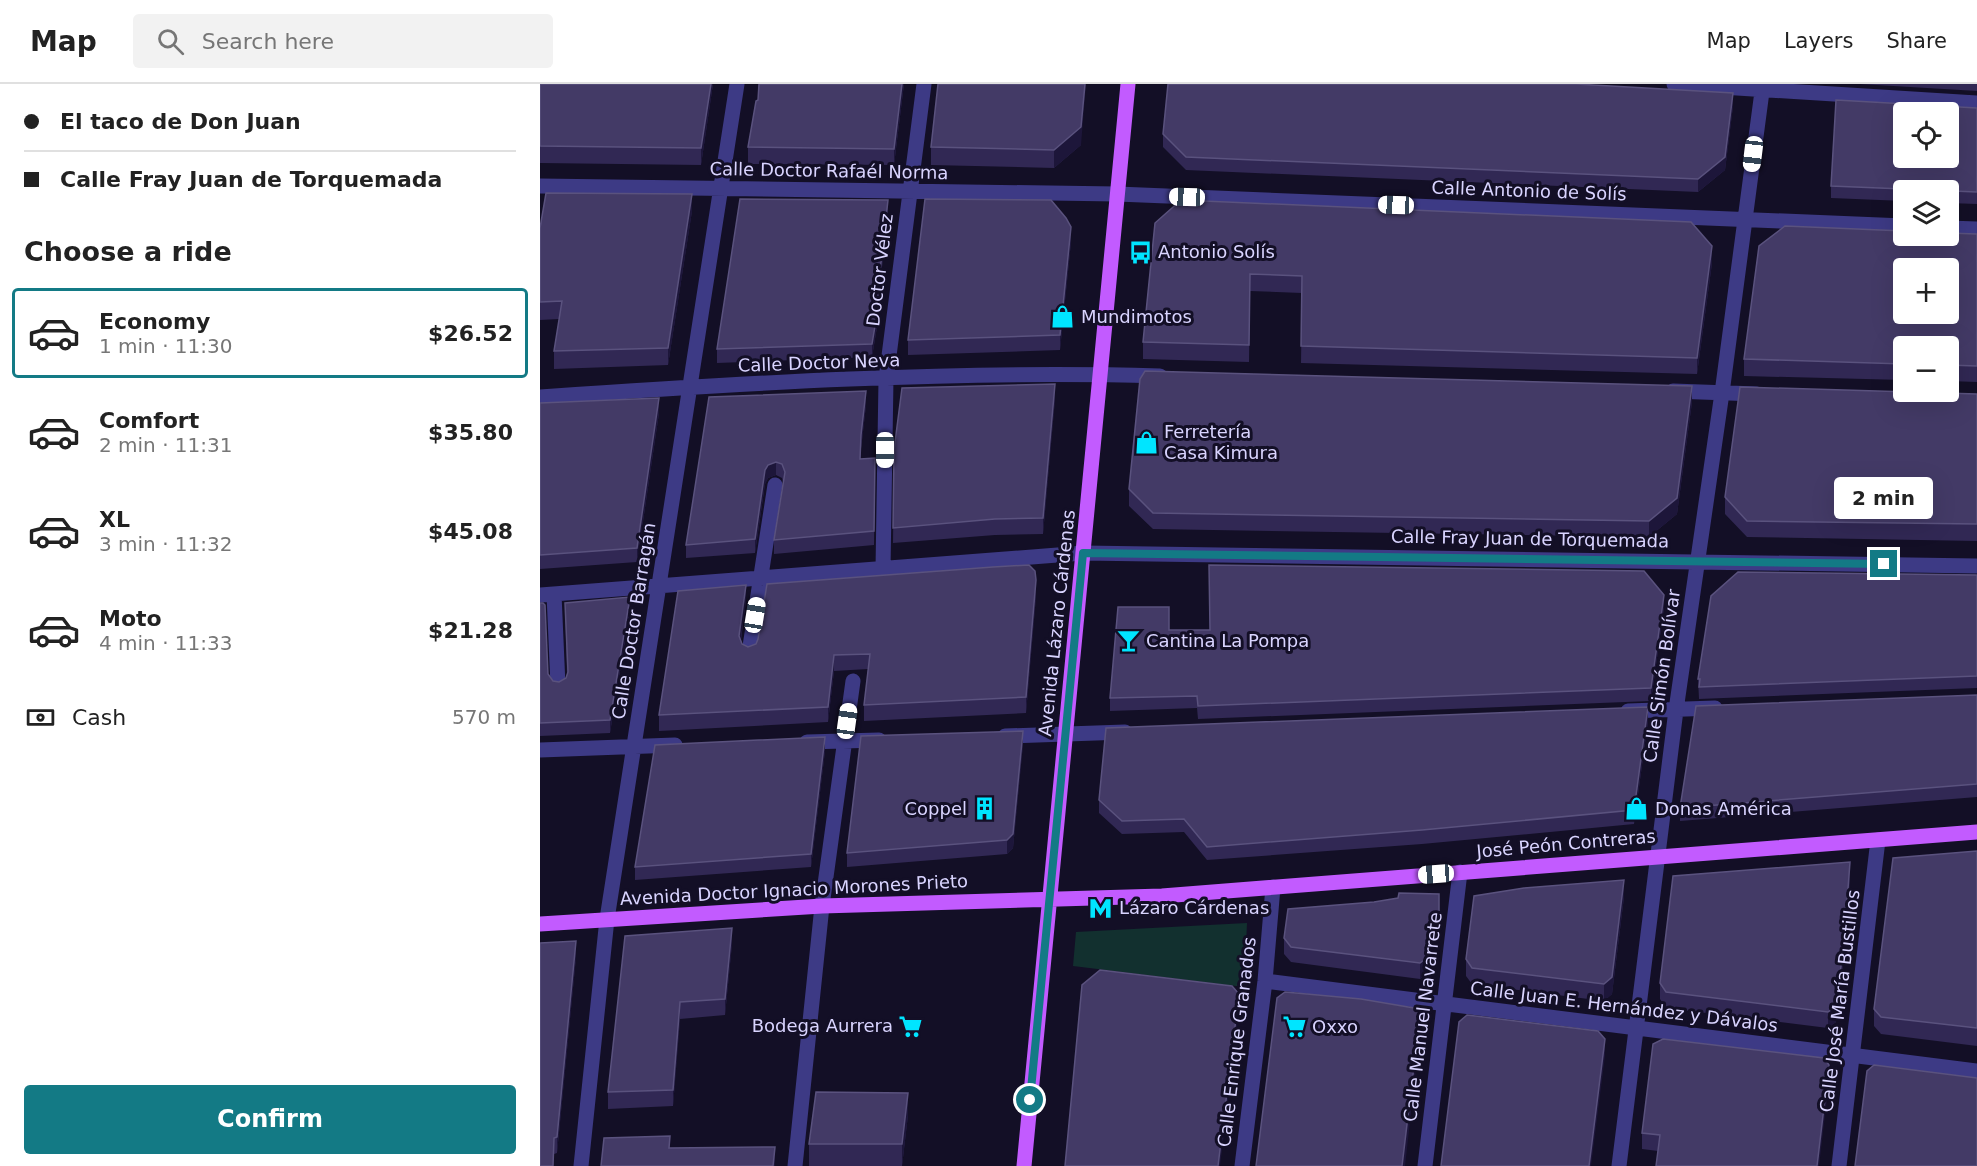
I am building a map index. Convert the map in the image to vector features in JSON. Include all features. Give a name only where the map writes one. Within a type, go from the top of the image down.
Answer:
[{"type":"main road","name":"Avenida Lázaro Cárdenas","points":[[1024,1166],[1128,84]]},
{"type":"main road","name":"José Peón Contreras","points":[[1050,898],[1162,896],[1977,832]]},
{"type":"main road","name":"Avenida Doctor Ignacio Morones Prieto","points":[[540,924],[822,906],[1050,898]]},
{"type":"street","name":"Calle Doctor Barragán","points":[[581,1166],[607,919],[737,84]]},
{"type":"street","name":"Doctor Vélez","points":[[883,568],[886,379],[924,84]]},
{"type":"street","points":[[1674,84],[1762,87],[1977,103]]},
{"type":"street","name":"Calle Simón Bolívar","points":[[1619,1166],[1676,710],[1722,393],[1762,87]]},
{"type":"street","name":"Calle Doctor Rafaél Norma","points":[[540,186],[1118,194]]},
{"type":"street","name":"Calle Antonio de Solís","points":[[1118,194],[1893,226]]},
{"type":"street","points":[[1959,228],[1977,229]]},
{"type":"street","name":"Calle Doctor Neva","points":[[540,397],[689,387],[886,379],[1101,375],[1172,377]]},
{"type":"street","points":[[1662,391],[1768,394]]},
{"type":"street","points":[[749,653],[775,485]]},
{"type":"street","name":"Calle Fray Juan de Torquemada","points":[[547,594],[1083,553],[1977,566]]},
{"type":"street","points":[[547,594],[558,686]]},
{"type":"street","points":[[795,1166],[822,906],[853,681]]},
{"type":"street","points":[[1616,712],[1734,707]]},
{"type":"street","points":[[996,736],[1137,731]]},
{"type":"street","points":[[798,742],[891,740]]},
{"type":"street","points":[[540,750],[692,745]]},
{"type":"street","name":"Calle José María Bustillos","points":[[1839,1166],[1878,840]]},
{"type":"street","name":"Calle Manuel Navarrete","points":[[1425,1166],[1460,872]]},
{"type":"street","name":"Calle Enrique Granados","points":[[1242,1166],[1265,981],[1273,887]]},
{"type":"street","name":"Calle Juan E. Hernández y Dávalos","points":[[1265,981],[1977,1071]]},
{"type":"green space","name":"Lázaro Cárdenas","points":[[1247,923],[1244,987],[1073,966],[1076,932]]},
{"type":"building","points":[[540,84],[711,84],[701,148],[540,146]]},
{"type":"building","points":[[759,84],[902,84],[894,149],[748,147]]},
{"type":"building","points":[[938,84],[1085,84],[1081,127],[1054,150],[931,147]]},
{"type":"building","points":[[1168,84],[1576,84],[1733,93],[1725,157],[1698,179],[1186,157],[1163,134]]},
{"type":"building","points":[[1836,100],[1893,103],[1893,168],[1959,168],[1959,107],[1977,108],[1977,192],[1959,191],[1959,180],[1893,180],[1893,189],[1831,186]]},
{"type":"building","points":[[546,193],[692,194],[668,348],[554,351],[562,301],[540,302],[540,228]]},
{"type":"building","points":[[740,199],[888,200],[880,271],[880,296],[872,344],[717,349]]},
{"type":"building","points":[[925,199],[1051,200],[1071,227],[1060,335],[908,340]]},
{"type":"building","points":[[1181,200],[1691,222],[1712,246],[1697,358],[1301,346],[1302,276],[1250,274],[1249,345],[1143,342],[1155,223]]},
{"type":"building","points":[[1785,226],[1893,231],[1893,246],[1959,246],[1959,233],[1977,234],[1977,366],[1959,365],[1959,336],[1893,336],[1893,364],[1744,359],[1759,246]]},
{"type":"building","points":[[1145,371],[1692,386],[1677,498],[1649,521],[1153,513],[1129,489],[1140,379]]},
{"type":"building","points":[[1055,384],[1043,518],[995,519],[893,528],[894,450],[902,388]]},
{"type":"building","points":[[1740,387],[1893,392],[1893,402],[1959,402],[1959,393],[1977,394],[1977,524],[1747,521],[1725,497]]},
{"type":"building","points":[[866,391],[860,459],[875,458],[874,531],[774,540],[785,472],[782,464],[776,462],[768,465],[765,470],[755,539],[686,545],[709,397]]},
{"type":"building","points":[[659,398],[637,548],[540,555],[540,403]]},
{"type":"building","points":[[1029,565],[1035,571],[1036,580],[1026,697],[864,705],[870,654],[834,655],[828,707],[659,715],[678,591],[746,585],[739,636],[742,644],[748,647],[756,644],[758,639],[767,584]]},
{"type":"building","points":[[1209,565],[1644,571],[1664,595],[1651,688],[1198,706],[1197,696],[1110,698],[1118,607],[1169,607],[1169,630],[1210,630]]},
{"type":"building","points":[[1738,572],[1977,575],[1977,676],[1699,687],[1700,679],[1698,679],[1711,596]]},
{"type":"building","points":[[630,597],[610,720],[540,723],[540,603],[545,605],[548,674],[553,681],[559,682],[566,678],[568,672],[565,603]]},
{"type":"building","points":[[1977,695],[1977,784],[1680,808],[1696,706]]},
{"type":"building","points":[[1648,707],[1634,810],[1207,847],[1184,819],[1122,821],[1099,800],[1106,728]]},
{"type":"building","points":[[1023,731],[1013,834],[1007,840],[847,853],[861,736]]},
{"type":"building","points":[[825,737],[811,854],[635,867],[655,745]]},
{"type":"building","points":[[1977,851],[1977,1028],[1881,1017],[1874,1009],[1893,858]]},
{"type":"building","points":[[1850,862],[1836,1006],[1828,1012],[1666,992],[1660,983],[1673,876]]},
{"type":"building","points":[[1624,880],[1612,977],[1604,984],[1472,968],[1466,959],[1474,896],[1524,888]]},
{"type":"building","points":[[1399,893],[1439,894],[1439,917],[1433,917],[1428,957],[1420,963],[1291,947],[1284,938],[1288,909],[1374,902],[1398,898]]},
{"type":"building","points":[[732,928],[725,999],[680,1002],[673,1090],[608,1092],[625,936]]},
{"type":"building","points":[[576,941],[557,1137],[554,1138],[553,1166],[540,1166],[540,943]]},
{"type":"building","points":[[1100,970],[1232,986],[1239,994],[1218,1166],[1065,1166],[1082,985]]},
{"type":"building","points":[[1285,992],[1361,999],[1414,1008],[1420,1016],[1402,1166],[1256,1166],[1277,998]]},
{"type":"building","points":[[1467,1015],[1598,1031],[1605,1039],[1589,1166],[1441,1166],[1459,1022]]},
{"type":"building","points":[[1663,1039],[1824,1058],[1829,1065],[1817,1166],[1656,1166],[1660,1135],[1642,1133],[1653,1044]]},
{"type":"building","points":[[1874,1065],[1977,1078],[1977,1166],[1855,1166],[1867,1071]]},
{"type":"building","points":[[816,1092],[908,1093],[902,1144],[809,1144]]},
{"type":"building","points":[[670,1136],[669,1148],[775,1147],[773,1166],[601,1166],[604,1138]]},
{"type":"place","name":"Antonio Solís","points":[[1140,252]]},
{"type":"place","name":"Mundimotos","points":[[1063,317]]},
{"type":"place","name":"Ferretería Casa Kimura","points":[[1146,442]]},
{"type":"place","name":"Cantina La Pompa","points":[[1128,641]]},
{"type":"place","name":"Coppel","points":[[985,809]]},
{"type":"place","name":"Donas América","points":[[1637,809]]},
{"type":"place","name":"Lázaro Cárdenas","points":[[1101,908]]},
{"type":"place","name":"Bodega Aurrera","points":[[911,1026]]},
{"type":"place","name":"Oxxo","points":[[1294,1027]]},
{"type":"route","points":[[1030,1100],[1083,553],[1884,564]]}]
